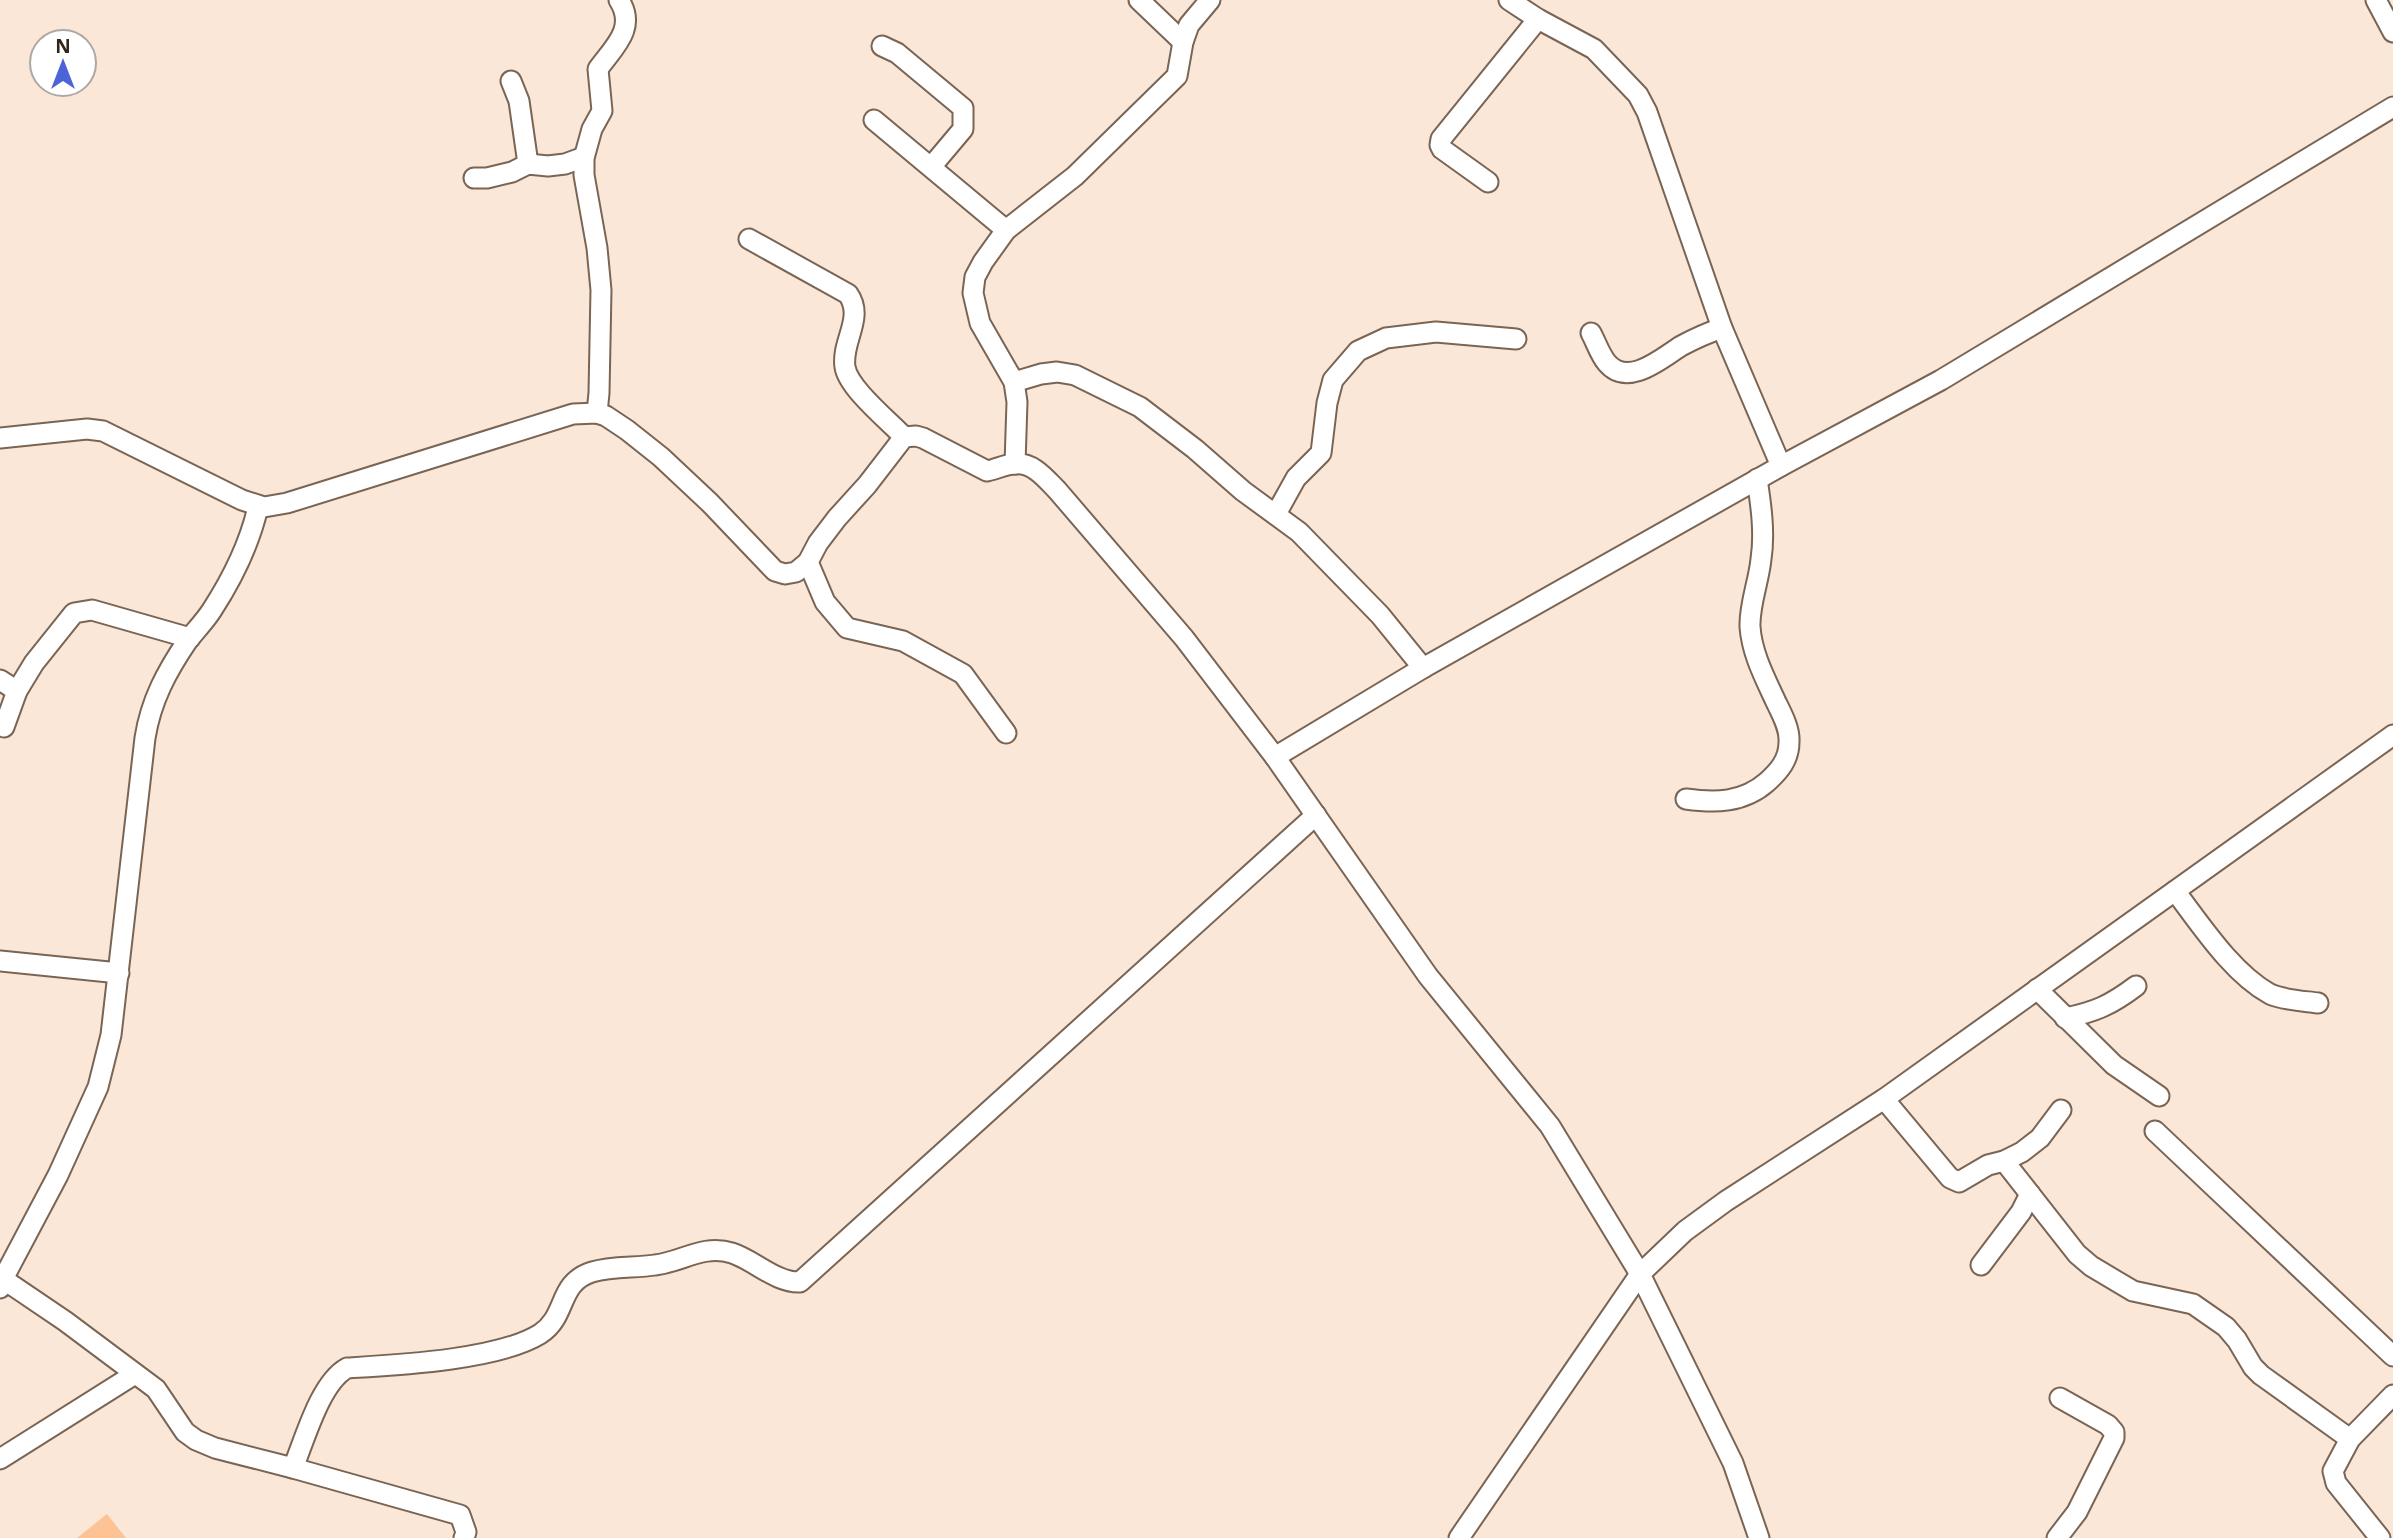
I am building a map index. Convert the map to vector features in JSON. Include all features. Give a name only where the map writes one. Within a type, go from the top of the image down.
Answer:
[{"type":"street","points":[[597,413],[601,290],[597,248],[584,175],[584,157],[592,130],[602,111],[598,69],[625,32],[626,21],[619,0]]},
{"type":"street","points":[[1139,0],[1183,41]]},
{"type":"street","points":[[1015,464],[1017,402],[1014,382],[980,323],[973,293],[975,277],[1006,230],[1075,176],[1177,76],[1183,41],[1189,25],[1210,0]]},
{"type":"street","points":[[1509,0],[1594,49],[1638,95],[1647,112],[1722,328],[1781,466]]},
{"type":"street","points":[[2376,0],[2393,32]]},
{"type":"street","points":[[1488,182],[1442,149],[1441,139],[1538,19]]},
{"type":"street","points":[[882,47],[897,53],[964,108],[962,129],[931,167]]},
{"type":"street","points":[[511,80],[519,101],[527,164]]},
{"type":"street","points":[[1275,757],[1423,668],[1781,466],[1941,380],[2393,107]]},
{"type":"street","points":[[874,120],[1006,230]]},
{"type":"street","points":[[474,178],[512,172],[527,164],[565,164],[584,157]]},
{"type":"street","points":[[749,239],[848,294],[855,304],[844,366],[849,380],[904,437]]},
{"type":"street","points":[[1591,333],[1607,363],[1622,372],[1648,368],[1698,337],[1722,328]]},
{"type":"street","points":[[1276,514],[1296,478],[1321,453],[1327,403],[1333,380],[1358,351],[1386,338],[1436,332],[1516,339]]},
{"type":"street","points":[[1014,382],[1058,372],[1075,375],[1111,391],[1162,422],[1243,491],[1299,532],[1380,615],[1423,668]]},
{"type":"street","points":[[0,438],[79,429],[103,431],[258,506],[271,506],[573,414],[597,413],[613,420],[661,457],[710,503],[775,571],[785,574],[796,572],[808,562],[818,542],[904,437],[923,438],[987,471],[1015,464],[1036,470],[1058,490],[1184,638],[1275,757],[1428,976],[1550,1126],[1640,1274],[1733,1463],[1759,1538]]},
{"type":"street","points":[[1686,799],[1711,802],[1746,796],[1779,771],[1787,756],[1790,740],[1784,718],[1751,640],[1749,618],[1762,555],[1757,480]]},
{"type":"street","points":[[258,506],[255,520],[231,576],[211,611],[160,684],[148,718],[111,1035],[98,1087],[58,1175],[1,1282],[65,1321],[156,1389],[185,1432],[196,1440],[215,1448],[460,1515],[466,1532],[464,1538]]},
{"type":"street","points":[[808,562],[825,602],[847,628],[903,641],[962,674],[1006,733]]},
{"type":"street","points":[[4,727],[17,691],[34,663],[75,613],[92,610],[190,638]]},
{"type":"street","points":[[0,680],[17,691]]},
{"type":"street","points":[[1459,1538],[1640,1274],[1685,1231],[1726,1201],[1884,1099],[2393,735]]},
{"type":"street","points":[[293,1468],[318,1405],[338,1373],[347,1368],[434,1360],[495,1350],[521,1342],[541,1333],[554,1320],[570,1284],[578,1277],[595,1271],[670,1263],[692,1254],[715,1250],[733,1253],[785,1280],[800,1282],[1316,815]]},
{"type":"street","points":[[2175,891],[2246,977],[2272,995],[2318,1003]]},
{"type":"street","points":[[0,961],[119,973]]},
{"type":"street","points":[[2065,1018],[2085,1014],[2113,1003],[2136,986]]},
{"type":"street","points":[[2037,989],[2114,1065],[2159,1096]]},
{"type":"street","points":[[1884,1099],[1951,1178],[1959,1182],[1988,1165],[2022,1152],[2040,1138],[2061,1110]]},
{"type":"street","points":[[2155,1132],[2393,1356]]},
{"type":"street","points":[[2004,1161],[2077,1254],[2091,1266],[2133,1291],[2193,1304],[2226,1327],[2261,1375],[2350,1440]]},
{"type":"street","points":[[1981,1265],[2021,1212],[2029,1194]]},
{"type":"street","points":[[0,1459],[135,1374]]},
{"type":"street","points":[[2380,1538],[2333,1476],[2334,1467],[2350,1440],[2393,1395]]},
{"type":"street","points":[[2057,1538],[2077,1511],[2114,1438],[2114,1432],[2108,1425],[2060,1398]]},
{"type":"building","points":[[107,1514],[126,1538],[77,1538]]}]
